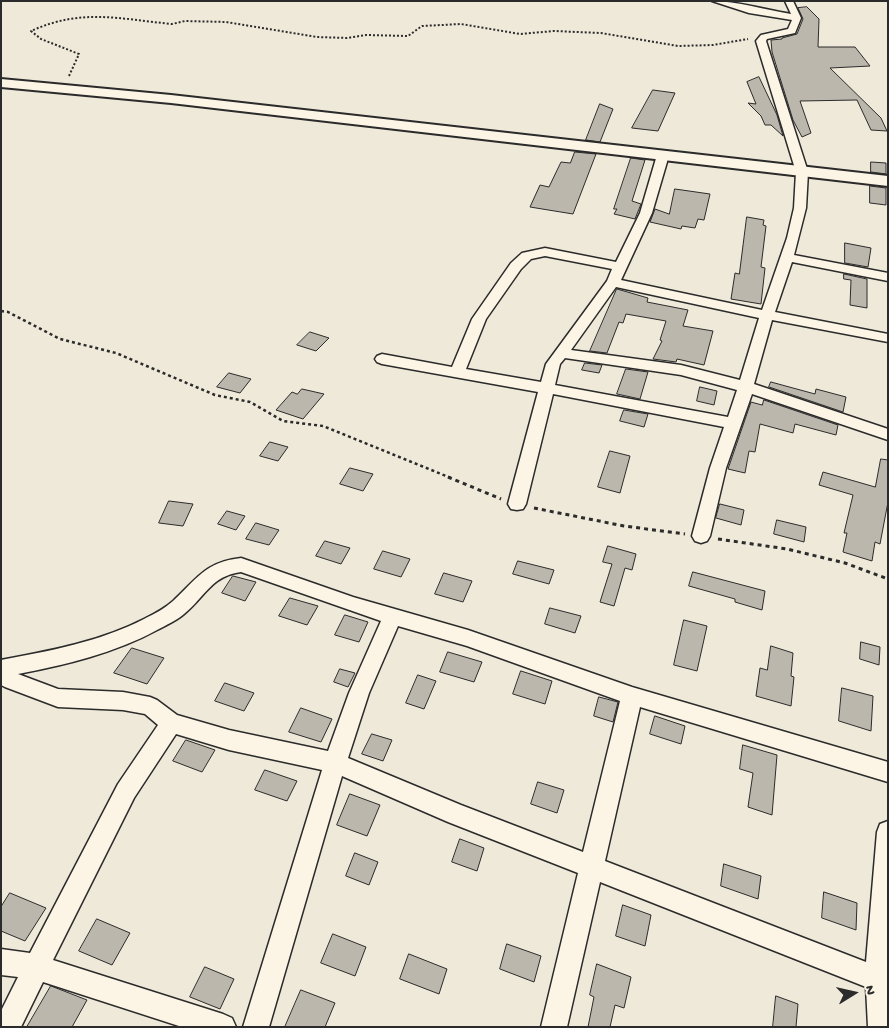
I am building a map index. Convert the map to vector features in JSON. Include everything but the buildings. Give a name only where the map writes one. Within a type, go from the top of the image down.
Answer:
[{"type":"main road","points":[[1,83],[171,99],[888,181]]},
{"type":"street","points":[[716,1],[749,10],[797,18]]},
{"type":"street","points":[[701,536],[718,468],[746,387],[800,208],[802,172],[762,40],[764,37],[792,32],[797,18],[789,1]]},
{"type":"street","points":[[517,504],[545,387],[553,364],[613,282],[621,267],[646,212],[663,155]]},
{"type":"street","points":[[458,371],[479,319],[516,266],[527,256],[545,252],[621,267]]},
{"type":"street","points":[[786,257],[887,275]]},
{"type":"street","points":[[613,282],[767,315],[888,338]]},
{"type":"street","points":[[561,353],[681,370],[746,387],[888,435]]},
{"type":"street","points":[[382,359],[545,387],[734,424]]},
{"type":"street","points":[[1,671],[89,648],[144,630],[175,611],[207,576],[226,565],[240,565],[342,601],[468,638],[632,696],[888,772]]},
{"type":"street","points":[[256,1027],[335,763],[377,645],[394,615]]},
{"type":"street","points":[[1,671],[12,681],[58,698],[123,701],[150,706],[171,723],[229,740],[335,763],[456,814],[883,981]]},
{"type":"street","points":[[554,1027],[632,696]]},
{"type":"street","points":[[7,1027],[93,853],[126,791],[171,723]]},
{"type":"street","points":[[881,1027],[888,832]]},
{"type":"street","points":[[1,962],[37,967],[223,1027]]},
{"type":"path","points":[[614,1],[622,1]]},
{"type":"path","points":[[56,88],[72,73],[79,54],[70,48],[36,37],[32,31],[57,19],[89,14],[162,23],[226,22],[317,37],[347,38],[366,34],[392,37],[408,36],[422,26],[461,24],[520,34],[554,30],[601,34],[678,46],[713,45],[764,37]]},
{"type":"path","points":[[1,311],[8,312],[60,339],[116,353],[215,395],[250,402],[284,420],[323,426],[517,504],[624,526],[787,549],[845,563],[888,580]]}]
